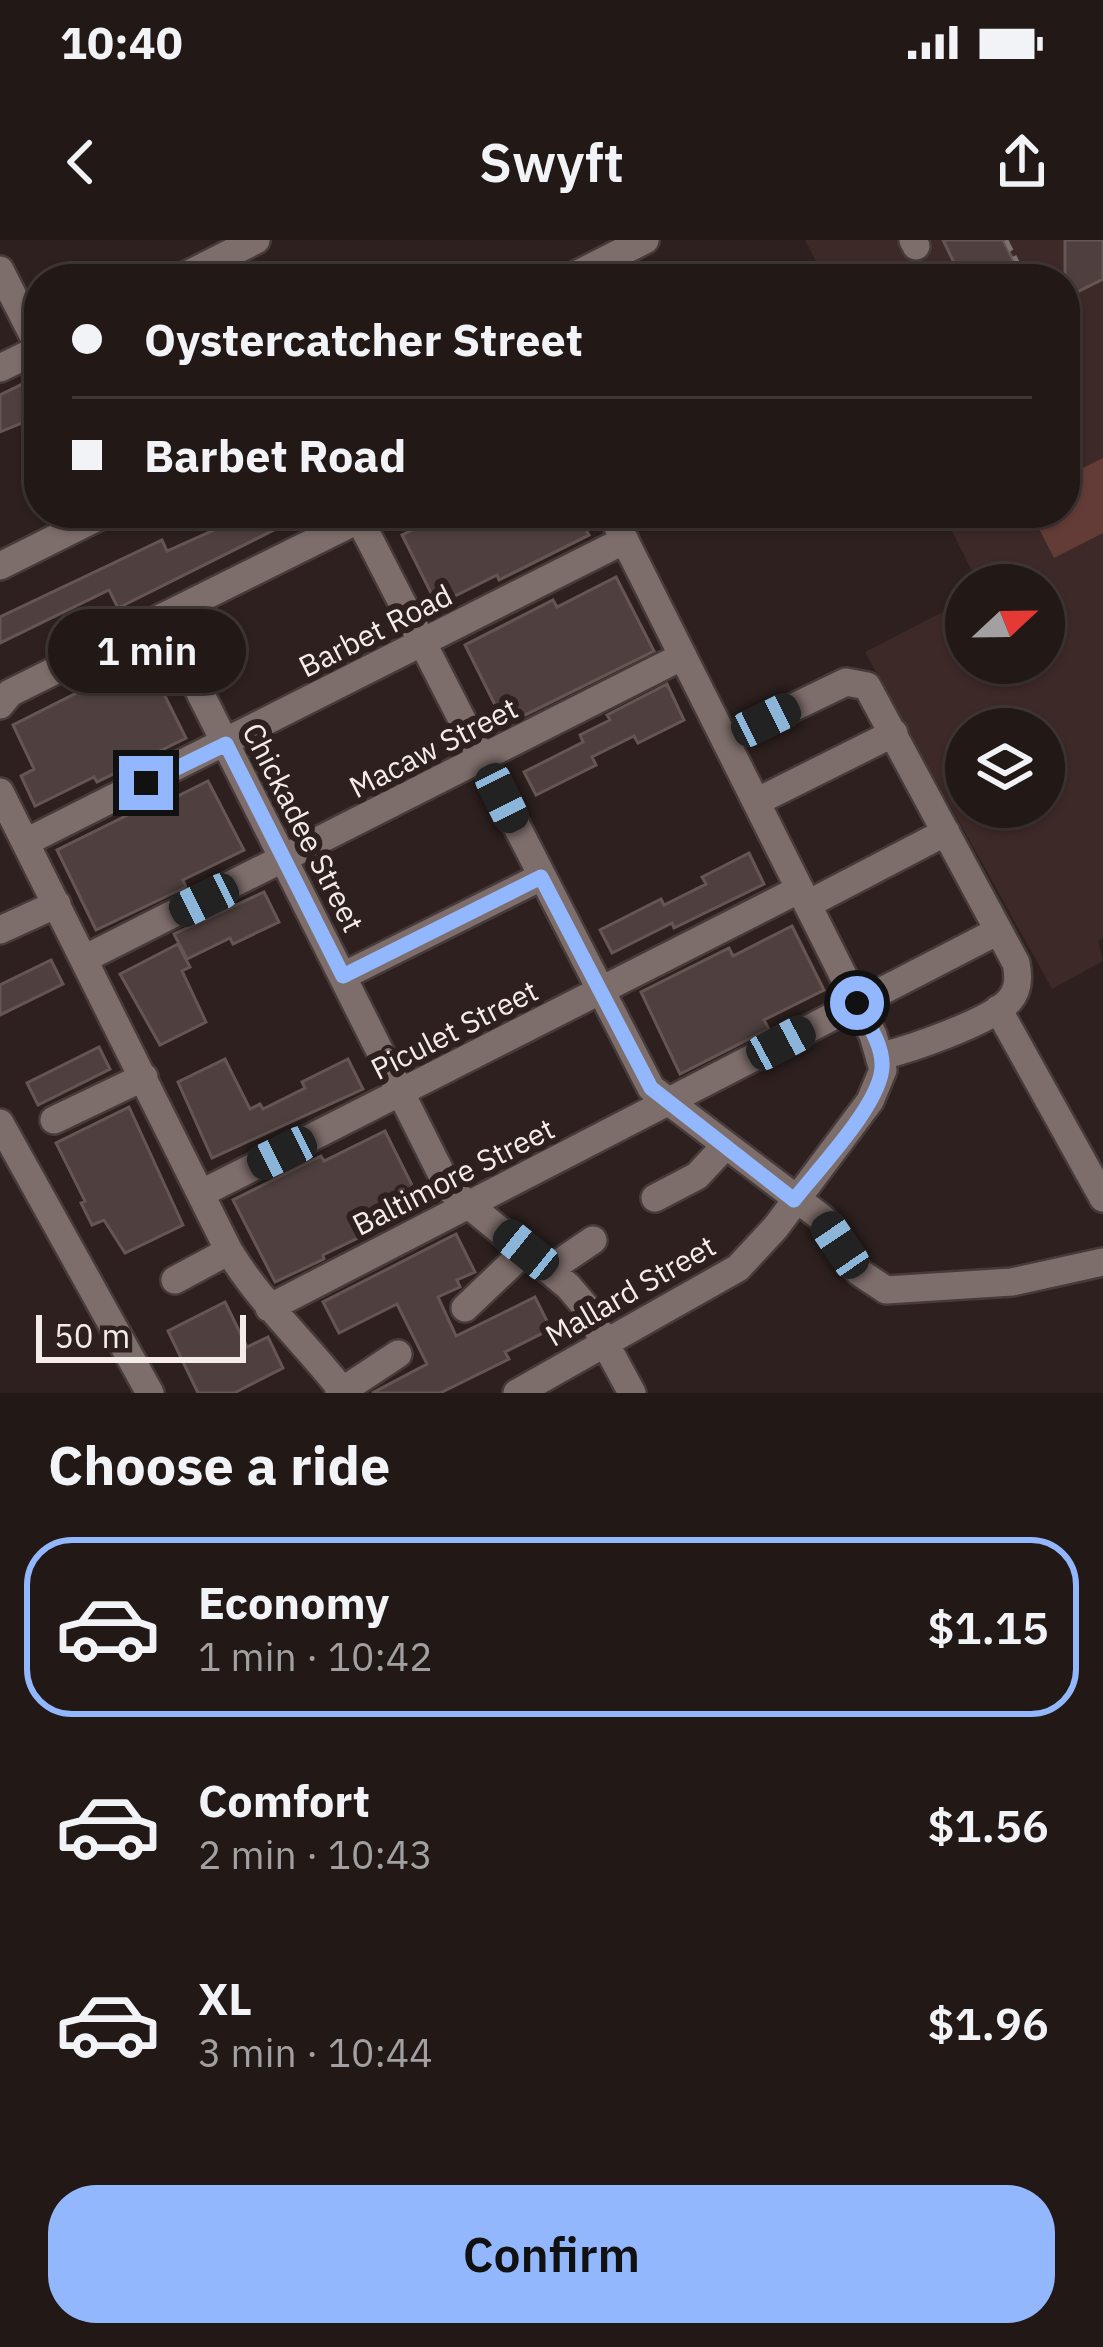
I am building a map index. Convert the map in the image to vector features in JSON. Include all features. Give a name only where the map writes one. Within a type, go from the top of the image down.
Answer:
[{"type":"street","points":[[227,258],[256,240]]},
{"type":"street","points":[[598,264],[646,240]]},
{"type":"street","points":[[0,270],[24,318]]},
{"type":"street","points":[[0,566],[76,528]]},
{"type":"street","points":[[0,705],[10,693],[337,528]]},
{"type":"street","points":[[369,528],[639,1071],[668,1103],[822,1218],[865,1278],[886,1290],[1012,1282],[1103,1262]]},
{"type":"street","points":[[619,528],[881,1056],[914,1048],[998,1009],[1014,993],[1018,973],[998,931],[874,693],[863,683],[846,682],[726,740]]},
{"type":"street","name":"Barbet Road","points":[[26,842],[625,540]]},
{"type":"street","name":"Chickadee Street","points":[[162,617],[444,1179],[585,1306],[632,1393]]},
{"type":"street","name":"Macaw Street","points":[[84,959],[683,656]]},
{"type":"street","points":[[756,802],[894,733]]},
{"type":"street","points":[[0,793],[229,1251],[269,1308],[342,1392],[398,1354]]},
{"type":"street","name":"Piculet Street","points":[[202,1193],[599,992],[946,832]]},
{"type":"street","points":[[343,976],[541,877]]},
{"type":"street","points":[[0,930],[57,904]]},
{"type":"street","name":"Baltimore Street","points":[[269,1308],[998,931]]},
{"type":"street","points":[[998,1009],[1103,1198]]},
{"type":"street","name":"Mallard Street","points":[[518,1393],[738,1268],[870,1101],[883,1070],[881,1056]]},
{"type":"street","points":[[54,1120],[144,1077]]},
{"type":"street","points":[[0,1123],[151,1393]]},
{"type":"street","points":[[655,1198],[697,1177],[725,1147]]},
{"type":"street","points":[[548,1270],[593,1240]]},
{"type":"street","points":[[465,1308],[526,1250]]},
{"type":"street","points":[[175,1280],[229,1251]]},
{"type":"shaded area","points":[[805,240],[1103,240],[1103,938],[1098,941],[1103,961],[1052,989],[963,828],[1065,828],[1065,708],[945,708],[945,796],[865,652],[945,611],[945,684],[1065,684],[1065,564],[968,564],[950,528],[1080,528],[1080,264],[817,264]]},
{"type":"shaded area","points":[[1103,458],[1103,533],[1054,558],[1039,528],[1080,528],[1080,470]]},
{"type":"building","points":[[943,240],[1003,240],[1015,264],[955,264]]},
{"type":"building","points":[[1065,240],[1103,240],[1103,279],[1080,290],[1080,264],[1065,264]]},
{"type":"building","points":[[24,383],[24,422],[0,432],[0,395]]},
{"type":"building","points":[[218,528],[278,528],[118,608],[109,590],[0,643],[0,617],[162,540],[167,551]]},
{"type":"building","points":[[416,528],[585,528],[589,535],[437,605],[402,535]]},
{"type":"building","points":[[616,577],[654,651],[505,725],[465,645],[553,600],[557,607]]},
{"type":"building","points":[[146,658],[186,738],[35,806],[21,776],[34,769],[13,725]]},
{"type":"building","points":[[667,684],[684,720],[638,743],[634,736],[592,757],[596,765],[536,795],[524,772],[583,742],[580,735],[610,720],[607,715]]},
{"type":"building","points":[[208,781],[244,850],[183,880],[186,887],[96,930],[57,850]]},
{"type":"building","points":[[749,853],[764,884],[612,953],[600,930],[661,899],[664,905],[706,884],[702,877]]},
{"type":"building","points":[[264,892],[279,922],[187,959],[174,934]]},
{"type":"building","points":[[792,926],[824,990],[764,1020],[769,1029],[680,1074],[641,992],[729,948],[733,956]]},
{"type":"building","points":[[178,944],[190,967],[182,971],[206,1022],[160,1045],[120,974]]},
{"type":"building","points":[[51,960],[63,984],[0,1015],[0,985]]},
{"type":"building","points":[[99,1047],[110,1069],[38,1105],[27,1083]]},
{"type":"building","points":[[225,1059],[250,1109],[260,1104],[263,1109],[305,1088],[302,1082],[348,1059],[363,1089],[212,1158],[178,1082]]},
{"type":"building","points":[[129,1107],[183,1225],[125,1253],[104,1220],[92,1225],[56,1143]]},
{"type":"building","points":[[385,1131],[420,1201],[359,1230],[362,1236],[275,1282],[233,1200],[321,1156],[324,1161]]},
{"type":"building","points":[[456,1234],[475,1272],[457,1280],[460,1287],[438,1297],[456,1336],[535,1297],[551,1329],[505,1352],[509,1359],[440,1393],[372,1393],[427,1364],[397,1304],[339,1333],[323,1302]]},
{"type":"building","points":[[225,1302],[247,1347],[268,1337],[283,1368],[234,1393],[198,1393],[168,1331]]},
{"type":"route","points":[[146,783],[226,744],[343,976],[541,877],[651,1088],[794,1200],[870,1101],[883,1070],[879,1048],[857,1003]]}]
